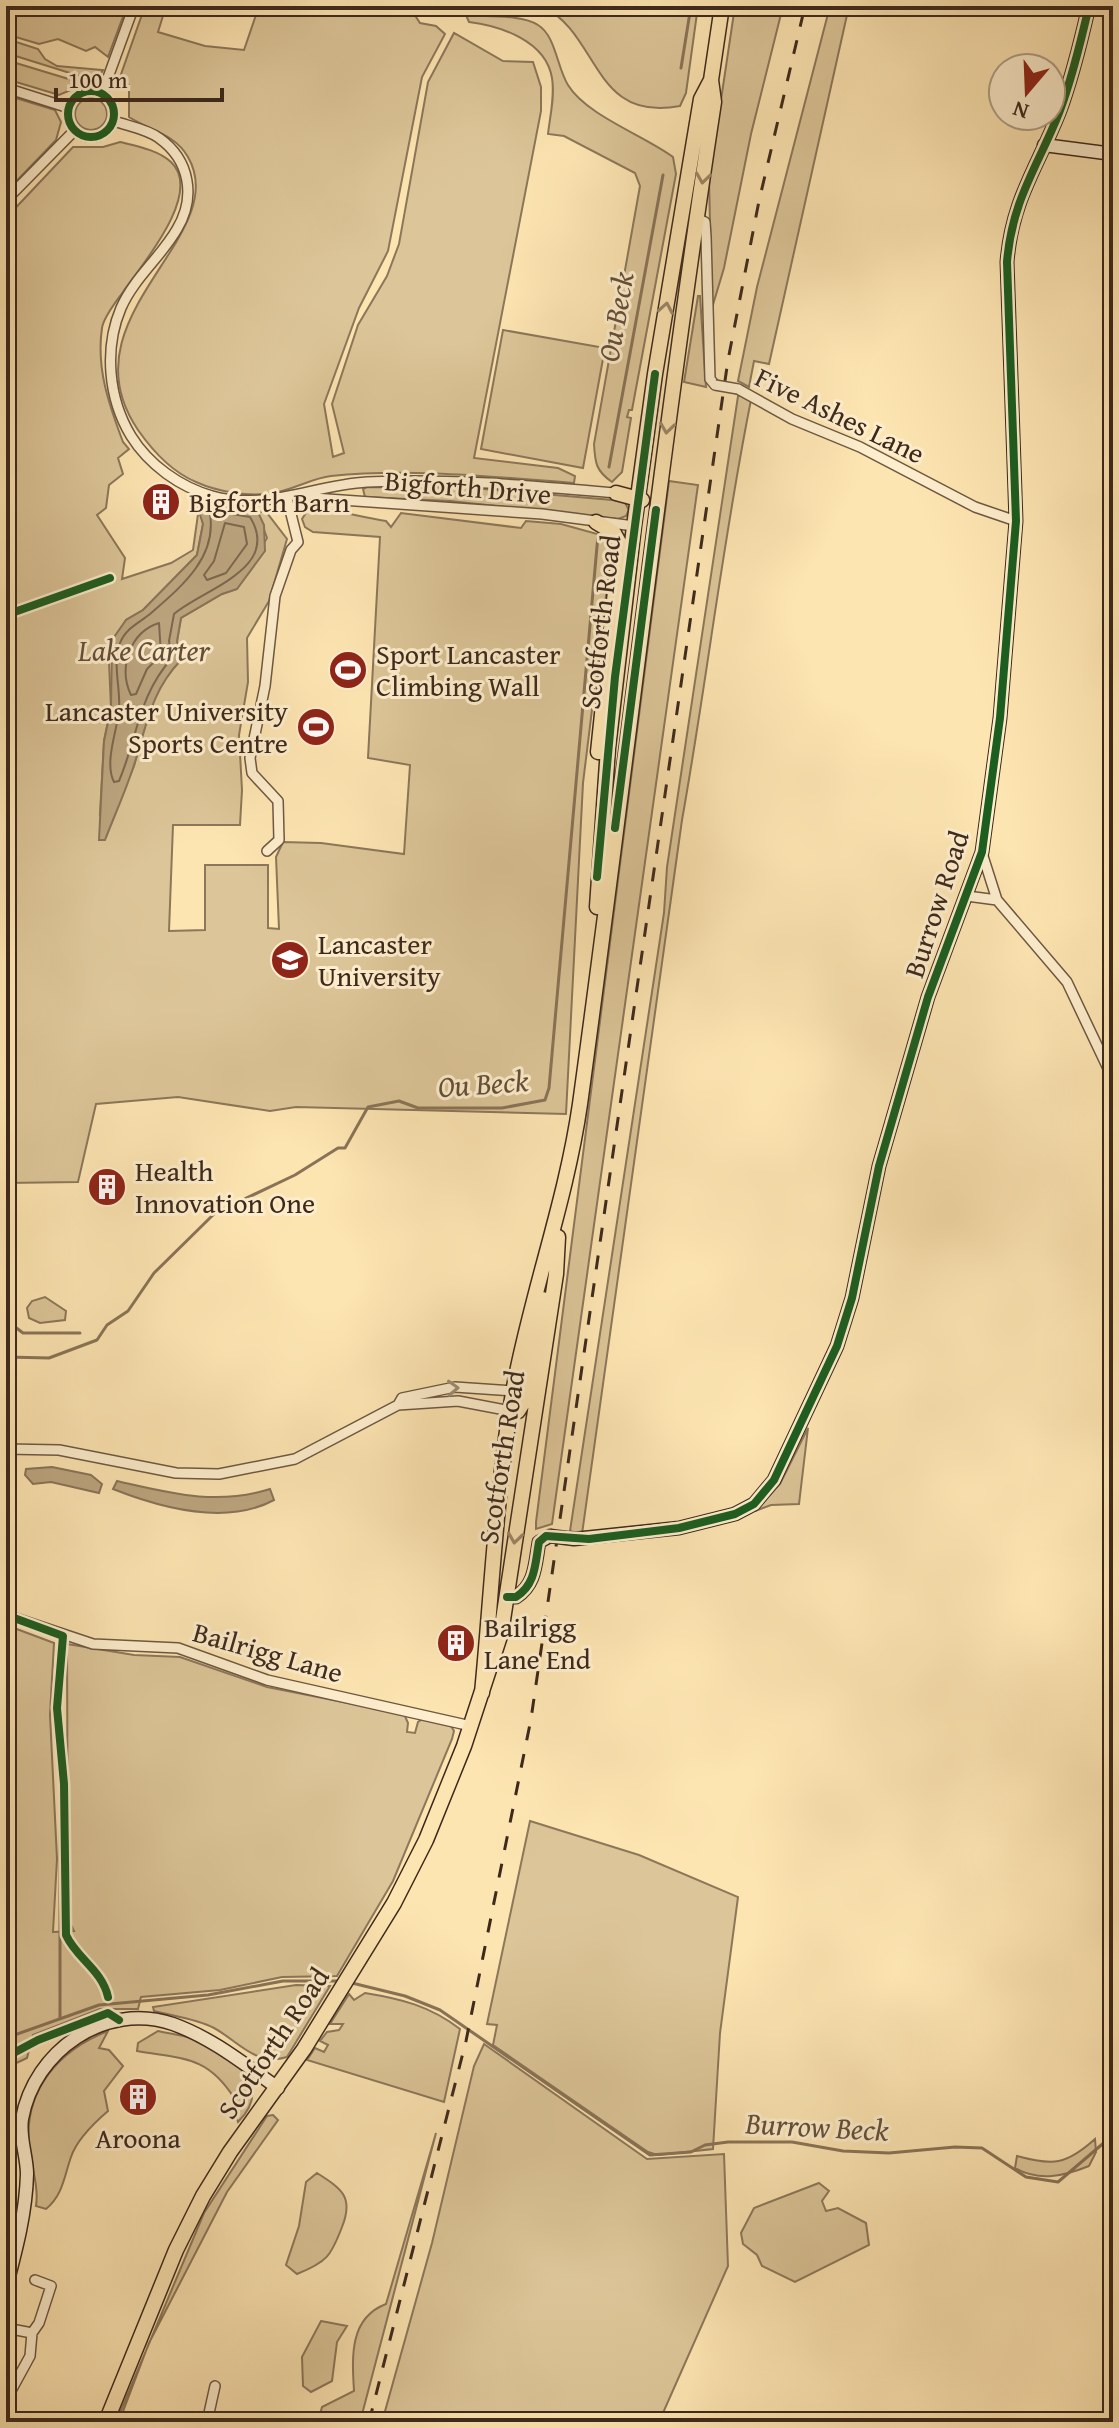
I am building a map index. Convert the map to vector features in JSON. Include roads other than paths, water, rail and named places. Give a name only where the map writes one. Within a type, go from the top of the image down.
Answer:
[{"type":"main road","points":[[711,80],[722,6]]},
{"type":"main road","name":"Scotforth Road","points":[[597,967],[597,877],[615,677],[640,477],[690,217],[709,137],[714,102],[711,80]]},
{"type":"main road","name":"Scotforth Road","points":[[500,1596],[494,1540],[511,1411],[524,1397],[556,1274],[559,1220],[580,1104],[675,375],[694,147],[701,99],[711,80]]},
{"type":"main road","points":[[694,147],[703,145],[709,137]]},
{"type":"main road","points":[[616,493],[640,477]]},
{"type":"main road","points":[[616,493],[638,496],[655,515],[634,526]]},
{"type":"main road","points":[[596,522],[614,533],[620,544],[600,726],[593,825],[597,877]]},
{"type":"main road","name":"Scotforth Road","points":[[106,2422],[176,2250],[203,2196],[230,2152],[322,2022],[414,1865],[471,1726],[495,1661],[535,1287],[559,1220]]},
{"type":"street","points":[[102,94],[134,6]]},
{"type":"street","name":"Burrow Road","points":[[500,1596],[519,1596],[528,1587],[534,1574],[539,1542],[550,1536],[574,1539],[679,1528],[735,1514],[754,1504],[774,1480],[837,1346],[852,1298],[879,1166],[924,1012],[982,852],[1000,718],[1016,521],[1007,262],[1018,201],[1059,111],[1089,6]]},
{"type":"street","points":[[6,88],[69,108]]},
{"type":"street","points":[[82,93],[102,94],[113,108],[114,121],[106,132],[95,136],[74,131],[68,120],[69,108],[82,93]]},
{"type":"street","name":"Bigforth Drive","points":[[114,121],[153,134],[184,165],[187,202],[178,228],[129,294],[116,324],[111,369],[123,421],[143,452],[182,484],[223,498],[298,497],[453,506],[634,526]]},
{"type":"street","points":[[6,200],[74,131]]},
{"type":"street","points":[[1044,145],[1113,154]]},
{"type":"street","name":"Five Ashes Lane","points":[[690,217],[705,222],[710,379],[715,385],[738,389],[792,419],[860,447],[975,507],[1016,521]]},
{"type":"street","name":"Bigforth Drive","points":[[298,497],[331,487],[418,481],[616,493]]},
{"type":"street","points":[[267,851],[279,840],[278,801],[252,773],[250,758],[265,686],[275,596],[291,550],[298,542],[287,498]]},
{"type":"street","points":[[982,852],[997,900],[1067,982],[1113,1079]]},
{"type":"street","points":[[967,896],[997,900]]},
{"type":"street","points":[[398,1405],[402,1398],[438,1389],[524,1397]]},
{"type":"street","points":[[6,1449],[59,1450],[176,1473],[241,1472],[295,1459],[398,1405],[458,1401],[511,1411]]},
{"type":"street","name":"Bailrigg Lane","points":[[6,1615],[93,1644],[178,1648],[267,1680],[471,1726]]},
{"type":"street","points":[[6,2288],[10,2257],[22,2227],[27,2172],[22,2123],[36,2078],[56,2051],[84,2031],[119,2020],[147,2019],[186,2030],[233,2055],[278,2088]]},
{"type":"street","points":[[6,2125],[22,2123]]},
{"type":"street","points":[[6,2400],[30,2356],[32,2333],[39,2323],[51,2286],[35,2280]]},
{"type":"street","points":[[6,2328],[32,2333]]},
{"type":"street","points":[[207,2422],[215,2386]]},
{"type":"water","name":"Lake Carter","points":[[194,496],[227,505],[256,508],[264,525],[265,551],[237,589],[222,594],[181,618],[177,641],[181,660],[157,695],[121,801],[105,840],[99,840],[104,741],[111,708],[112,640],[126,620],[143,610],[197,555],[203,524]]},
{"type":"water","points":[[52,1467],[91,1475],[102,1484],[99,1493],[51,1482],[33,1484],[25,1475],[26,1469]]},
{"type":"water","points":[[117,1481],[212,1497],[231,1497],[270,1489],[274,1500],[235,1512],[194,1511],[172,1508],[113,1489]]},
{"type":"waterway","name":"Ou Beck","points":[[681,68],[691,6]]},
{"type":"waterway","name":"Ou Beck","points":[[609,467],[663,175]]},
{"type":"waterway","name":"Ou Beck","points":[[6,1357],[49,1358],[97,1340],[107,1325],[128,1311],[154,1273],[215,1213],[295,1175],[338,1148],[345,1148],[368,1107],[399,1101],[418,1108],[502,1108],[545,1100],[549,1088],[598,535]]},
{"type":"waterway","points":[[6,1303],[10,1295]]},
{"type":"waterway","points":[[6,1320],[23,1333],[80,1333]]},
{"type":"waterway","points":[[60,1825],[60,2017]]},
{"type":"waterway","name":"Burrow Beck","points":[[6,2038],[99,2005],[208,1995],[283,1981],[341,1981]]},
{"type":"waterway","name":"Burrow Beck","points":[[352,1983],[405,1996],[440,2010],[650,2155],[691,2152],[705,2145],[728,2142],[792,2142],[843,2151],[889,2153],[955,2147],[982,2148],[1026,2177],[1058,2182],[1113,2135]]},
{"type":"railway","points":[[369,2422],[466,2041],[531,1719],[728,360],[759,201],[805,6]]},
{"type":"place","name":"Bigforth Barn","points":[[161,502]]},
{"type":"place","name":"Sport Lancaster Climbing Wall","points":[[348,670]]},
{"type":"place","name":"Lancaster University Sports Centre","points":[[316,727]]},
{"type":"place","name":"Lancaster University","points":[[290,960]]},
{"type":"place","name":"Health Innovation One","points":[[107,1187]]},
{"type":"place","name":"Bailrigg Lane End","points":[[456,1643]]},
{"type":"place","name":"Aroona","points":[[138,2097]]}]
